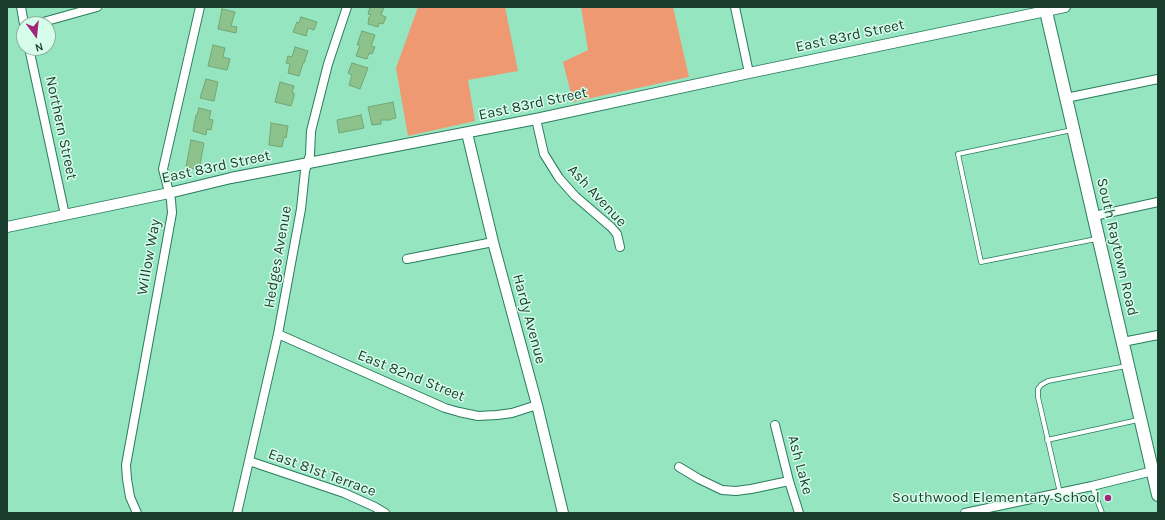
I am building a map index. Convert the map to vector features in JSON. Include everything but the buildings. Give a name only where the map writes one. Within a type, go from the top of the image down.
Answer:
[{"type":"main road","name":"South Raytown Road","points":[[1046,9],[1140,419],[1155,471],[1158,495]]},
{"type":"street","points":[[56,18],[97,7]]},
{"type":"street","name":"Willow Way","points":[[137,513],[130,497],[126,465],[172,213],[171,200],[163,168],[198,7]]},
{"type":"street","name":"Hedges Avenue","points":[[237,513],[278,334],[301,209],[305,171],[310,155],[311,131],[328,64],[347,7]]},
{"type":"street","points":[[735,7],[749,73]]},
{"type":"street","name":"East 83rd Street","points":[[7,227],[169,193],[231,178],[536,119],[1046,9],[1065,7]]},
{"type":"street","name":"Northern Street","points":[[31,56],[65,215]]},
{"type":"street","points":[[1066,98],[1158,79]]},
{"type":"street","name":"Ash Avenue","points":[[536,119],[544,154],[559,178],[575,196],[611,227],[617,234],[620,247]]},
{"type":"street","name":"Hardy Avenue","points":[[467,133],[493,242],[537,405],[563,513]]},
{"type":"street","points":[[1094,216],[1158,202]]},
{"type":"street","points":[[407,259],[493,242]]},
{"type":"street","name":"East 82nd Street","points":[[278,334],[459,412],[478,416],[497,415],[512,413],[537,405]]},
{"type":"street","points":[[1123,342],[1158,335]]},
{"type":"street","name":"Ash Lake","points":[[775,425],[789,481],[799,513]]},
{"type":"street","name":"East 81st Terrace","points":[[249,461],[344,493],[385,513]]},
{"type":"street","points":[[679,467],[722,490],[736,491],[751,489],[789,481]]},
{"type":"street","points":[[965,513],[1155,471]]},
{"type":"lane","points":[[1074,130],[958,154],[981,262],[1099,238]]},
{"type":"lane","points":[[1060,493],[1047,440],[1038,397],[1038,389],[1041,385],[1048,381],[1128,366]]},
{"type":"lane","points":[[1047,440],[1140,419]]},
{"type":"lane","points":[[1092,486],[1102,513]]},
{"type":"shaded area","points":[[418,7],[505,7],[518,71],[468,80],[475,121],[408,136],[396,68]]},
{"type":"shaded area","points":[[581,7],[673,7],[689,77],[573,102],[563,62],[588,50]]},
{"type":"place","name":"Southwood Elementary School","points":[[1108,498]]}]
